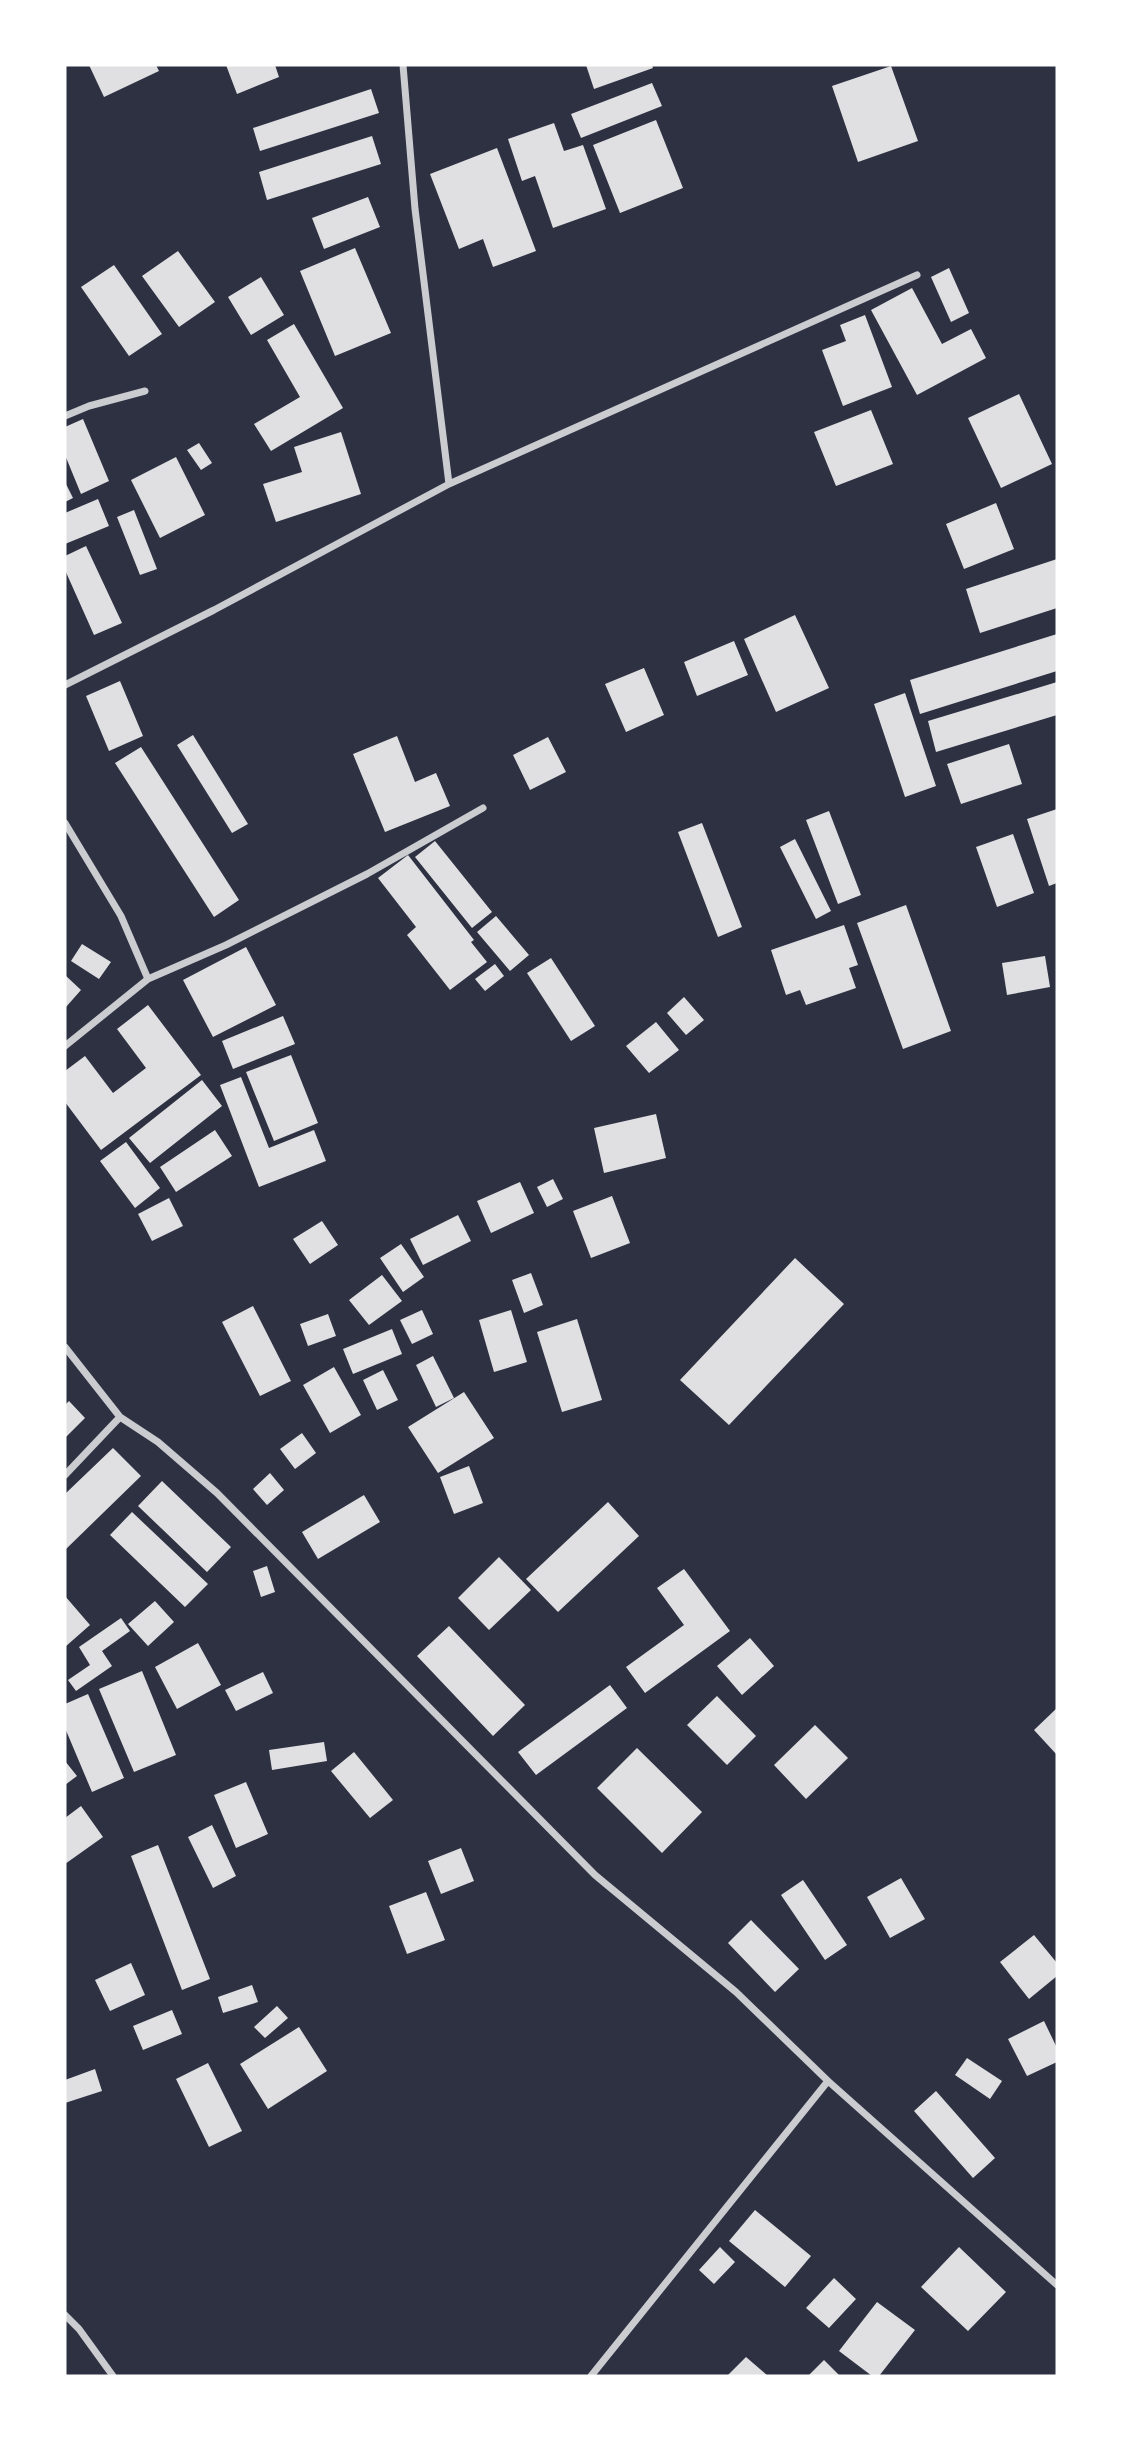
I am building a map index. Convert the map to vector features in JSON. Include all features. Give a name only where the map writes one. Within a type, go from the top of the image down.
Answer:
[{"type":"street","points":[[403,65],[415,209],[449,484]]},
{"type":"street","points":[[65,685],[449,484],[917,275]]},
{"type":"street","points":[[65,416],[89,406],[145,391]]},
{"type":"street","points":[[65,1046],[148,979],[226,945],[367,874],[483,808]]},
{"type":"street","points":[[65,823],[121,916],[148,979]]},
{"type":"street","points":[[65,1347],[120,1417],[158,1442],[217,1493],[595,1875],[736,1992],[828,2081],[1057,2285]]},
{"type":"street","points":[[65,1475],[120,1417]]},
{"type":"street","points":[[591,2376],[828,2081]]},
{"type":"street","points":[[65,2315],[79,2329],[113,2376]]},
{"type":"building","points":[[89,65],[156,65],[159,71],[104,97]]},
{"type":"building","points":[[226,65],[275,65],[279,77],[237,94]]},
{"type":"building","points":[[586,65],[652,65],[653,68],[594,89]]},
{"type":"building","points":[[891,66],[918,141],[858,162],[832,86]]},
{"type":"building","points":[[652,83],[662,106],[581,138],[571,114]]},
{"type":"building","points":[[371,89],[379,113],[260,151],[253,128]]},
{"type":"building","points":[[656,120],[683,188],[620,213],[593,145]]},
{"type":"building","points":[[554,123],[564,151],[583,145],[606,209],[553,228],[535,176],[522,181],[508,139]]},
{"type":"building","points":[[372,136],[381,164],[267,200],[259,172]]},
{"type":"building","points":[[497,148],[536,251],[493,267],[483,239],[459,249],[430,174]]},
{"type":"building","points":[[368,197],[380,227],[324,249],[312,218]]},
{"type":"building","points":[[355,248],[391,333],[335,356],[300,271]]},
{"type":"building","points":[[178,251],[215,302],[179,327],[142,276]]},
{"type":"building","points":[[114,265],[162,334],[129,356],[81,287]]},
{"type":"building","points":[[949,268],[969,313],[951,322],[931,277]]},
{"type":"building","points":[[261,277],[284,315],[251,335],[228,297]]},
{"type":"building","points":[[912,288],[942,344],[971,329],[986,358],[917,395],[871,310]]},
{"type":"building","points":[[865,315],[892,387],[843,406],[822,350],[846,341],[840,325]]},
{"type":"building","points":[[294,324],[343,408],[271,451],[254,424],[300,397],[267,340]]},
{"type":"building","points":[[1019,394],[1052,464],[1001,488],[968,418]]},
{"type":"building","points":[[871,410],[893,464],[836,486],[814,432]]},
{"type":"building","points":[[83,419],[109,481],[81,494],[65,455],[65,427]]},
{"type":"building","points":[[341,432],[361,494],[276,522],[263,484],[302,472],[294,447]]},
{"type":"building","points":[[199,443],[212,463],[201,470],[187,450]]},
{"type":"building","points":[[176,457],[205,515],[160,538],[131,480]]},
{"type":"building","points":[[65,482],[73,498],[65,502]]},
{"type":"building","points":[[98,499],[109,526],[65,544],[65,513]]},
{"type":"building","points":[[996,503],[1014,549],[964,569],[946,524]]},
{"type":"building","points":[[134,510],[157,569],[140,575],[117,517]]},
{"type":"building","points":[[86,546],[122,623],[94,635],[65,570],[65,556]]},
{"type":"building","points":[[1057,559],[1057,608],[980,633],[966,589]]},
{"type":"building","points":[[795,615],[829,688],[776,712],[744,639]]},
{"type":"building","points":[[1057,634],[1057,671],[920,714],[910,680]]},
{"type":"building","points":[[734,641],[748,675],[697,696],[684,662]]},
{"type":"building","points":[[644,668],[664,715],[626,732],[605,684]]},
{"type":"building","points":[[120,681],[143,736],[109,751],[86,696]]},
{"type":"building","points":[[1057,682],[1057,715],[936,752],[928,721]]},
{"type":"building","points":[[905,693],[936,786],[905,797],[874,704]]},
{"type":"building","points":[[193,735],[248,824],[232,833],[177,745]]},
{"type":"building","points":[[397,736],[415,782],[436,773],[450,806],[385,832],[353,754]]},
{"type":"building","points":[[548,737],[566,772],[530,790],[513,755]]},
{"type":"building","points":[[1009,744],[1022,784],[961,804],[947,764]]},
{"type":"building","points":[[141,747],[239,900],[214,917],[115,763]]},
{"type":"building","points":[[1057,809],[1057,883],[1049,886],[1027,819]]},
{"type":"building","points":[[829,811],[861,895],[838,904],[806,820]]},
{"type":"building","points":[[702,823],[742,927],[718,937],[678,832]]},
{"type":"building","points":[[1013,834],[1034,893],[997,907],[976,847]]},
{"type":"building","points":[[795,839],[831,911],[816,919],[780,847]]},
{"type":"building","points":[[435,841],[492,912],[472,928],[415,857]]},
{"type":"building","points":[[408,855],[474,940],[471,942],[487,962],[450,990],[407,935],[416,927],[378,878]]},
{"type":"building","points":[[906,905],[951,1031],[903,1049],[857,923]]},
{"type":"building","points":[[496,916],[529,955],[510,971],[477,932]]},
{"type":"building","points":[[844,925],[858,965],[849,968],[856,988],[806,1005],[800,990],[786,995],[771,950]]},
{"type":"building","points":[[82,944],[111,962],[99,979],[71,961]]},
{"type":"building","points":[[246,947],[276,1005],[213,1037],[183,980]]},
{"type":"building","points":[[1045,956],[1050,987],[1007,995],[1002,963]]},
{"type":"building","points":[[551,958],[595,1026],[571,1041],[527,973]]},
{"type":"building","points":[[495,964],[504,976],[485,991],[475,979]]},
{"type":"building","points":[[65,975],[81,990],[66,1007],[65,1005]]},
{"type":"building","points":[[684,997],[704,1020],[686,1035],[667,1013]]},
{"type":"building","points":[[148,1005],[201,1075],[101,1150],[65,1102],[65,1071],[85,1056],[113,1093],[146,1068],[117,1029]]},
{"type":"building","points":[[283,1016],[295,1044],[233,1069],[222,1041]]},
{"type":"building","points":[[656,1022],[679,1050],[649,1073],[626,1046]]},
{"type":"building","points":[[291,1055],[318,1123],[274,1141],[246,1072]]},
{"type":"building","points":[[241,1077],[269,1148],[314,1130],[326,1161],[259,1187],[220,1085]]},
{"type":"building","points":[[202,1080],[222,1106],[150,1163],[129,1138]]},
{"type":"building","points":[[656,1114],[666,1158],[604,1173],[594,1128]]},
{"type":"building","points":[[215,1130],[232,1156],[176,1192],[160,1167]]},
{"type":"building","points":[[126,1142],[160,1188],[135,1208],[100,1161]]},
{"type":"building","points":[[553,1179],[563,1199],[547,1207],[537,1187]]},
{"type":"building","points":[[520,1182],[534,1213],[491,1233],[477,1201]]},
{"type":"building","points":[[612,1196],[630,1243],[591,1258],[573,1211]]},
{"type":"building","points":[[169,1198],[183,1226],[152,1241],[138,1214]]},
{"type":"building","points":[[458,1215],[471,1241],[423,1265],[410,1239]]},
{"type":"building","points":[[322,1221],[338,1245],[310,1264],[293,1239]]},
{"type":"building","points":[[401,1244],[424,1277],[403,1292],[380,1258]]},
{"type":"building","points":[[795,1258],[844,1304],[729,1425],[680,1380]]},
{"type":"building","points":[[531,1273],[543,1305],[524,1313],[512,1280]]},
{"type":"building","points":[[382,1275],[402,1301],[369,1325],[349,1300]]},
{"type":"building","points":[[253,1306],[291,1381],[260,1396],[222,1322]]},
{"type":"building","points":[[422,1310],[433,1334],[412,1344],[400,1320]]},
{"type":"building","points":[[511,1310],[527,1362],[494,1372],[479,1320]]},
{"type":"building","points":[[328,1314],[336,1336],[308,1346],[300,1324]]},
{"type":"building","points":[[577,1319],[602,1400],[562,1412],[537,1332]]},
{"type":"building","points":[[392,1329],[402,1354],[353,1374],[343,1349]]},
{"type":"building","points":[[433,1356],[454,1398],[436,1407],[416,1365]]},
{"type":"building","points":[[334,1367],[361,1415],[330,1433],[303,1385]]},
{"type":"building","points":[[383,1370],[398,1400],[377,1410],[363,1380]]},
{"type":"building","points":[[464,1392],[494,1438],[438,1473],[408,1427]]},
{"type":"building","points":[[69,1401],[85,1418],[65,1438],[65,1405]]},
{"type":"building","points":[[302,1433],[316,1453],[295,1469],[280,1449]]},
{"type":"building","points":[[113,1448],[141,1476],[65,1550],[65,1494]]},
{"type":"building","points":[[469,1466],[483,1503],[454,1514],[440,1477]]},
{"type":"building","points":[[270,1473],[284,1490],[267,1505],[253,1489]]},
{"type":"building","points":[[162,1481],[231,1547],[207,1572],[138,1506]]},
{"type":"building","points":[[364,1495],[380,1522],[318,1559],[302,1532]]},
{"type":"building","points":[[608,1502],[639,1536],[558,1612],[526,1579]]},
{"type":"building","points":[[132,1512],[208,1584],[185,1607],[110,1535]]},
{"type":"building","points":[[499,1557],[531,1590],[489,1630],[458,1598]]},
{"type":"building","points":[[267,1566],[275,1592],[261,1597],[253,1571]]},
{"type":"building","points":[[684,1569],[730,1631],[645,1693],[626,1667],[684,1625],[657,1588]]},
{"type":"building","points":[[65,1596],[90,1625],[65,1647]]},
{"type":"building","points":[[155,1601],[174,1622],[148,1646],[128,1624]]},
{"type":"building","points":[[121,1618],[130,1631],[102,1651],[112,1666],[76,1691],[68,1680],[90,1665],[79,1647]]},
{"type":"building","points":[[449,1626],[525,1705],[493,1736],[417,1656]]},
{"type":"building","points":[[750,1638],[774,1666],[742,1695],[717,1666]]},
{"type":"building","points":[[198,1643],[221,1685],[177,1709],[155,1667]]},
{"type":"building","points":[[142,1671],[176,1755],[134,1772],[99,1689]]},
{"type":"building","points":[[263,1672],[273,1693],[236,1711],[225,1690]]},
{"type":"building","points":[[610,1685],[627,1708],[536,1775],[518,1752]]},
{"type":"building","points":[[88,1694],[124,1778],[92,1792],[65,1728],[65,1704]]},
{"type":"building","points":[[717,1696],[756,1736],[727,1765],[687,1725]]},
{"type":"building","points":[[1057,1708],[1057,1755],[1034,1730]]},
{"type":"building","points":[[815,1725],[848,1758],[806,1799],[774,1765]]},
{"type":"building","points":[[324,1742],[327,1761],[272,1770],[269,1750]]},
{"type":"building","points":[[637,1748],[702,1812],[662,1853],[597,1788]]},
{"type":"building","points":[[354,1752],[393,1800],[370,1818],[331,1771]]},
{"type":"building","points":[[65,1761],[77,1776],[65,1785]]},
{"type":"building","points":[[246,1782],[268,1834],[236,1848],[214,1795]]},
{"type":"building","points":[[81,1806],[103,1837],[65,1864],[65,1818]]},
{"type":"building","points":[[212,1825],[236,1876],[213,1888],[188,1837]]},
{"type":"building","points":[[158,1845],[210,1979],[182,1990],[131,1856]]},
{"type":"building","points":[[461,1848],[474,1881],[441,1894],[428,1861]]},
{"type":"building","points":[[901,1878],[925,1919],[890,1938],[867,1897]]},
{"type":"building","points":[[803,1880],[847,1945],[825,1960],[781,1895]]},
{"type":"building","points":[[426,1892],[445,1940],[407,1954],[389,1906]]},
{"type":"building","points":[[751,1920],[799,1969],[775,1992],[728,1943]]},
{"type":"building","points":[[1034,1935],[1057,1963],[1057,1976],[1029,1999],[1000,1962]]},
{"type":"building","points":[[131,1963],[145,1995],[110,2011],[95,1980]]},
{"type":"building","points":[[252,1985],[258,2002],[223,2013],[218,1997]]},
{"type":"building","points":[[277,2006],[288,2018],[265,2038],[254,2027]]},
{"type":"building","points":[[172,2010],[182,2034],[143,2050],[133,2026]]},
{"type":"building","points":[[1044,2021],[1057,2048],[1057,2062],[1027,2076],[1008,2039]]},
{"type":"building","points":[[299,2027],[327,2071],[268,2109],[240,2064]]},
{"type":"building","points":[[967,2058],[1002,2081],[990,2099],[955,2075]]},
{"type":"building","points":[[208,2063],[242,2131],[209,2147],[176,2079]]},
{"type":"building","points":[[95,2069],[102,2091],[65,2103],[65,2080]]},
{"type":"building","points":[[936,2091],[995,2158],[973,2178],[914,2111]]},
{"type":"building","points":[[755,2210],[811,2256],[785,2287],[729,2241]]},
{"type":"building","points":[[720,2247],[735,2262],[714,2284],[699,2270]]},
{"type":"building","points":[[959,2247],[1006,2292],[968,2331],[921,2287]]},
{"type":"building","points":[[834,2278],[856,2299],[829,2328],[806,2308]]},
{"type":"building","points":[[877,2302],[915,2330],[879,2376],[872,2376],[839,2351]]},
{"type":"building","points":[[746,2357],[768,2376],[727,2376]]},
{"type":"building","points":[[824,2360],[840,2376],[808,2376]]}]
